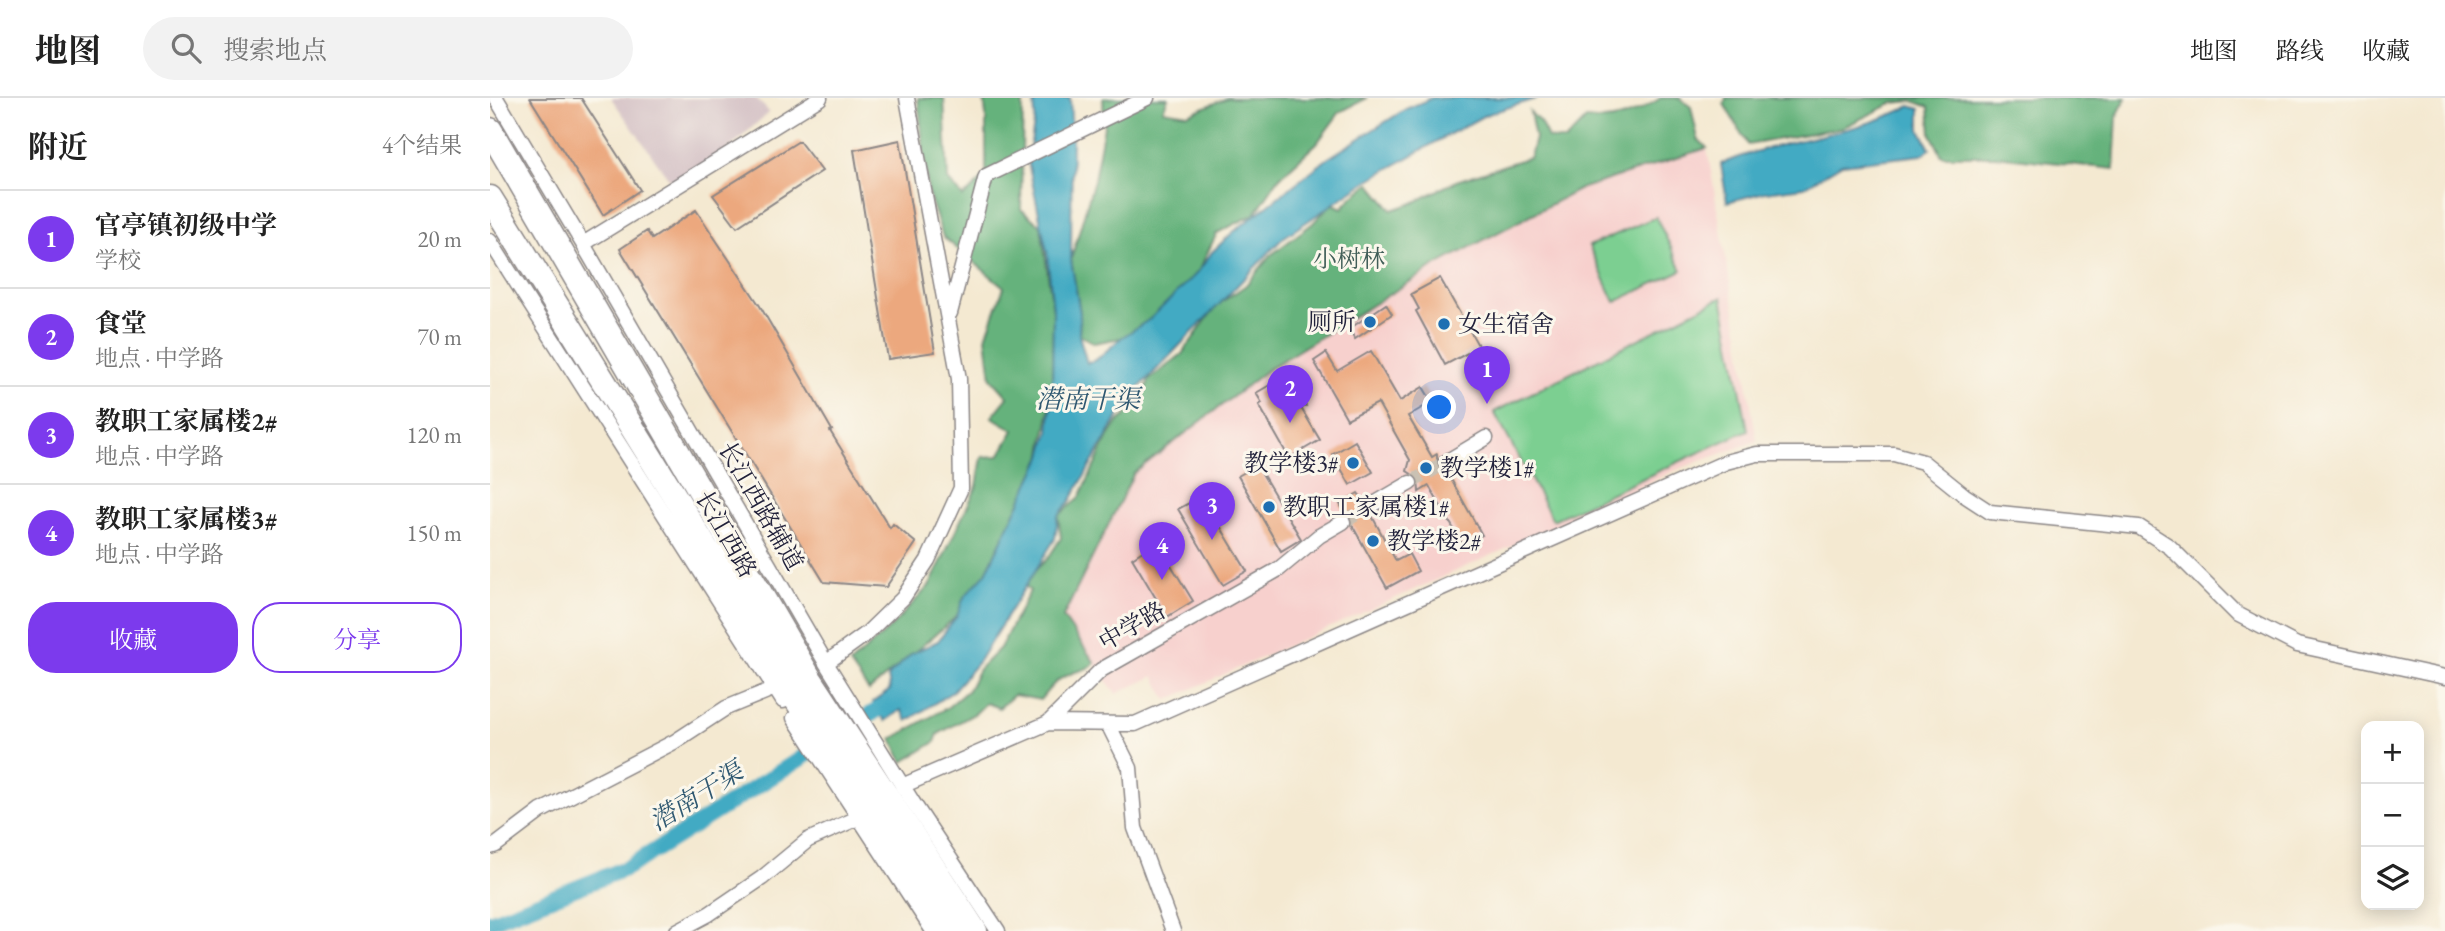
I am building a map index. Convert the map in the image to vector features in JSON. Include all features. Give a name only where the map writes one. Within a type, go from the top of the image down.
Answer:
[{"type":"highway","name":"长江西路","points":[[490,130],[805,685],[865,798],[951,931]]},
{"type":"highway","name":"长江西路","points":[[490,198],[677,500],[805,685]]},
{"type":"highway","name":"长江西路","points":[[865,798],[975,931]]},
{"type":"street","name":"长江西路辅道","points":[[496,98],[583,244],[805,685]]},
{"type":"street","points":[[583,244],[820,98]]},
{"type":"street","points":[[490,847],[541,811],[674,742],[726,708],[805,685],[866,634],[903,597],[928,560],[961,488],[959,379],[907,98]]},
{"type":"street","points":[[948,318],[986,176],[1147,98]]},
{"type":"street","name":"长江西路辅道","points":[[490,241],[805,685],[902,786],[998,931]]},
{"type":"street","points":[[1446,462],[1486,438]]},
{"type":"street","points":[[902,786],[1048,723],[1135,724],[1726,462],[1757,454],[1894,454],[1923,462],[1990,512],[2139,527],[2170,547],[2237,614],[2297,645],[2445,677]]},
{"type":"street","points":[[1369,507],[1410,483]]},
{"type":"street","name":"中学路","points":[[1048,723],[1101,670],[1279,569],[1319,536],[1343,522]]},
{"type":"street","points":[[1108,724],[1130,768],[1135,828],[1173,931]]},
{"type":"street","points":[[677,931],[709,914],[762,878],[865,798],[933,931]]},
{"type":"shaded area","points":[[611,98],[756,98],[769,112],[724,153],[672,183]]},
{"type":"shaded area","points":[[1707,148],[1757,441],[1678,469],[1167,700],[1154,676],[1116,694],[1063,617],[1134,473],[1270,368],[1442,262],[1580,189]]},
{"type":"green space","points":[[918,98],[944,98],[948,180],[963,197],[986,176],[984,98],[1023,98],[1021,209],[1041,226],[1053,310],[1052,395],[1041,459],[986,573],[957,616],[869,691],[850,664],[890,628],[930,585],[977,486],[982,457],[999,456],[1014,430],[992,417],[1008,397],[991,378],[986,337],[1004,287],[943,237],[928,193]]},
{"type":"green space","points":[[1103,98],[1168,98],[1163,110],[1188,114],[1227,98],[1367,98],[1340,112],[1317,143],[1279,178],[1255,214],[1217,233],[1198,272],[1150,320],[1121,338],[1094,343],[1079,335],[1080,313],[1071,260],[1094,180],[1104,126]]},
{"type":"green space","name":"小树林","points":[[1661,98],[1679,98],[1691,107],[1698,139],[1707,148],[1580,189],[1442,262],[1270,368],[1134,473],[1063,617],[1095,663],[1061,679],[1040,700],[1014,695],[999,708],[986,703],[976,713],[938,734],[935,742],[903,762],[892,739],[948,707],[968,690],[979,669],[1000,648],[1030,591],[1022,583],[1048,558],[1061,538],[1058,516],[1080,497],[1107,439],[1127,414],[1129,401],[1144,394],[1149,380],[1182,354],[1216,306],[1246,285],[1271,255],[1313,223],[1332,203],[1342,208],[1370,183],[1392,210],[1413,203],[1456,181],[1530,157],[1535,138],[1530,112],[1540,122],[1548,138],[1565,141],[1586,119],[1616,119]]},
{"type":"green space","points":[[1726,98],[2126,98],[2117,116],[2114,169],[1995,156],[1942,156],[1931,134],[1929,107],[1913,101],[1893,103],[1844,127],[1748,145],[1724,104]]},
{"type":"green space","points":[[1656,217],[1682,270],[1615,302],[1589,246]]},
{"type":"green space","points":[[1722,297],[1748,430],[1553,520],[1494,412]]},
{"type":"water","name":"潜南干渠","points":[[1034,98],[1070,98],[1071,260],[1080,313],[1079,335],[1087,363],[1096,360],[1121,338],[1150,319],[1198,272],[1212,252],[1232,233],[1327,159],[1406,109],[1432,98],[1538,98],[1485,115],[1441,139],[1367,181],[1283,238],[1136,391],[1122,410],[1071,500],[1058,516],[1055,539],[979,661],[952,692],[907,721],[901,710],[885,721],[873,702],[890,690],[888,676],[911,654],[938,641],[957,616],[964,597],[986,573],[1041,459],[1049,431],[1053,310],[1047,252],[1028,162],[1035,117]]},
{"type":"water","points":[[1910,106],[1920,109],[1920,129],[1930,149],[1922,155],[1842,164],[1804,187],[1765,192],[1727,202],[1721,164],[1768,148],[1864,124]]},
{"type":"building","points":[[530,98],[581,98],[640,190],[603,215]]},
{"type":"building","points":[[900,140],[935,352],[888,359],[854,150]]},
{"type":"building","points":[[799,141],[822,171],[737,227],[713,195]]},
{"type":"building","points":[[696,210],[760,306],[832,430],[830,431],[890,528],[893,524],[916,543],[886,587],[824,582],[620,249],[647,231],[652,239]]},
{"type":"building","name":"女生宿舍","points":[[1440,278],[1479,347],[1445,365],[1416,311],[1419,309],[1411,294]]},
{"type":"building","name":"厕所","points":[[1386,304],[1392,314],[1355,339],[1349,329]]},
{"type":"building","points":[[1371,351],[1400,401],[1423,387],[1432,402],[1408,416],[1432,457],[1437,454],[1437,466],[1447,472],[1482,535],[1463,545],[1429,486],[1419,492],[1418,478],[1407,471],[1410,460],[1378,403],[1347,419],[1314,361],[1326,353],[1337,371]]},
{"type":"building","points":[[1287,375],[1306,406],[1301,408],[1320,440],[1289,458],[1259,405],[1262,403],[1256,393]]},
{"type":"building","name":"教学楼3#","points":[[1355,441],[1373,472],[1350,485],[1333,454]]},
{"type":"building","name":"教职工家属楼1#","points":[[1257,465],[1301,539],[1281,551],[1238,476]]},
{"type":"building","name":"教学楼2#","points":[[1358,493],[1363,500],[1359,506],[1360,511],[1365,516],[1372,516],[1396,561],[1409,554],[1418,571],[1387,588],[1352,525],[1352,518],[1340,504]]},
{"type":"building","points":[[1202,496],[1247,571],[1223,585],[1178,509]]},
{"type":"building","points":[[1157,542],[1193,601],[1167,617],[1132,558]]},
{"type":"waterway","name":"潜南干渠","points":[[849,728],[895,699]]},
{"type":"waterway","name":"潜南干渠","points":[[490,922],[627,868],[827,742]]},
{"type":"tunnel","points":[[1410,483],[1446,462]]},
{"type":"tunnel","points":[[1343,522],[1369,507]]},
{"type":"place","name":"厕所","points":[[1370,322]]},
{"type":"place","name":"女生宿舍","points":[[1444,324]]},
{"type":"place","name":"官亭镇初级中学","points":[[1487,404]]},
{"type":"place","name":"食堂","points":[[1290,423]]},
{"type":"place","name":"教学楼3#","points":[[1353,463]]},
{"type":"place","name":"教学楼1#","points":[[1426,468]]},
{"type":"place","name":"教职工家属楼1#","points":[[1269,507]]},
{"type":"place","name":"教职工家属楼2#","points":[[1212,540]]},
{"type":"place","name":"教学楼2#","points":[[1373,541]]},
{"type":"place","name":"教职工家属楼3#","points":[[1162,580]]}]
